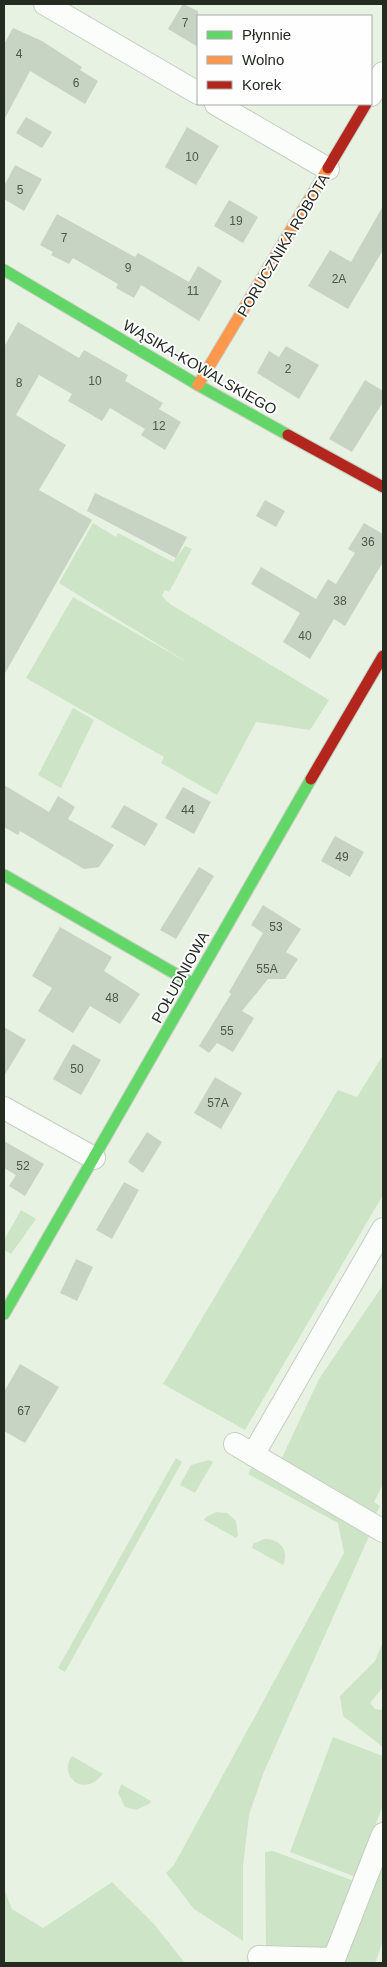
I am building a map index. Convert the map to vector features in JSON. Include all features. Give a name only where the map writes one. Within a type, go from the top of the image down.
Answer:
[{"type":"street","points":[[45,4],[197,92]]},
{"type":"street","points":[[372,93],[383,73]]},
{"type":"street","points":[[218,105],[328,169]]},
{"type":"street","name":"PORUCZNIKA ROBOTA","points":[[198,385],[365,105]]},
{"type":"street","name":"WĄSIKA-KOWALSKIEGO","points":[[4,270],[198,385],[383,487]]},
{"type":"street","name":"POŁUDNIOWA","points":[[4,1314],[259,868],[383,656]]},
{"type":"street","points":[[4,875],[193,984]]},
{"type":"street","points":[[4,1108],[94,1158]]},
{"type":"street","points":[[383,1229],[244,1449],[383,1531]]},
{"type":"street","points":[[259,1958],[334,1959],[383,1834]]},
{"type":"green space","points":[[93,523],[116,537],[118,533],[173,562],[185,546],[192,549],[169,592],[165,590],[162,596],[170,604],[329,700],[310,730],[256,722],[217,795],[161,763],[164,757],[26,678],[73,597],[190,664],[59,583]]},
{"type":"green space","points":[[73,708],[94,720],[61,788],[38,775]]},
{"type":"green space","points":[[383,1055],[383,1195],[245,1430],[163,1384],[338,1090],[357,1097]]},
{"type":"green space","points":[[21,1210],[36,1219],[11,1254],[4,1250],[4,1240]]},
{"type":"green space","points":[[383,1285],[383,1484],[374,1502],[380,1506],[376,1514],[280,1462],[319,1379]]},
{"type":"green space","points":[[176,1458],[182,1462],[65,1672],[58,1668]]},
{"type":"green space","points":[[209,1460],[213,1462],[195,1493],[180,1485],[191,1465]]},
{"type":"green space","points":[[253,1465],[370,1534],[263,1774],[249,1815],[243,1866],[243,1941],[194,1909],[166,1873],[174,1865],[344,1553],[338,1523],[248,1474]]},
{"type":"green space","points":[[216,1512],[227,1513],[236,1521],[238,1535],[236,1538],[204,1520]]},
{"type":"green space","points":[[269,1539],[282,1546],[285,1554],[283,1565],[252,1548],[253,1544]]},
{"type":"green space","points":[[383,1642],[383,1687],[370,1703],[375,1709],[383,1710],[383,1747],[343,1716],[340,1696],[375,1661]]},
{"type":"green space","points":[[333,1737],[383,1756],[383,1805],[356,1877],[290,1852]]},
{"type":"green space","points":[[72,1756],[103,1774],[90,1784],[78,1784],[70,1777],[68,1772],[69,1761]]},
{"type":"green space","points":[[121,1784],[151,1801],[149,1804],[136,1810],[125,1807],[118,1793]]},
{"type":"green space","points":[[273,1851],[354,1881],[329,1949],[266,1947],[265,1852]]},
{"type":"green space","points":[[383,1859],[383,1941],[375,1963],[341,1963]]},
{"type":"green space","points":[[112,1882],[154,1924],[185,1963],[4,1963],[4,1889],[12,1909],[43,1928]]},
{"type":"building","points":[[183,4],[198,11],[197,46],[168,29]]},
{"type":"building","points":[[13,28],[42,41],[82,67],[80,70],[98,81],[85,104],[30,71],[4,120],[4,44]]},
{"type":"building","points":[[26,117],[52,132],[42,148],[16,133]]},
{"type":"building","points":[[187,127],[219,146],[196,185],[165,167]]},
{"type":"building","points":[[15,165],[42,179],[24,211],[4,199],[4,186]]},
{"type":"building","points":[[229,200],[258,217],[243,243],[214,226]]},
{"type":"building","points":[[383,206],[383,250],[348,309],[308,286],[330,250],[351,262]]},
{"type":"building","points":[[57,214],[135,257],[138,253],[189,282],[198,266],[222,281],[199,321],[141,285],[134,298],[116,288],[118,284],[73,258],[69,264],[51,255],[53,252],[40,245]]},
{"type":"building","points":[[18,322],[79,358],[84,350],[128,375],[125,381],[163,403],[159,409],[181,422],[165,450],[141,435],[145,429],[110,408],[102,421],[68,401],[72,394],[39,375],[16,415],[66,445],[39,490],[92,520],[4,675],[4,347]]},
{"type":"building","points":[[286,346],[319,365],[299,399],[257,373],[269,351],[279,357]]},
{"type":"building","points":[[365,380],[383,391],[383,402],[352,452],[329,439]]},
{"type":"building","points":[[95,493],[187,537],[176,558],[87,511]]},
{"type":"building","points":[[265,500],[285,511],[276,527],[256,516]]},
{"type":"building","points":[[364,523],[383,534],[383,562],[345,626],[334,619],[310,659],[283,642],[300,613],[251,584],[261,567],[316,599],[328,579],[336,584],[355,553],[348,549]]},
{"type":"building","points":[[4,785],[49,812],[58,796],[75,807],[68,819],[114,845],[99,867],[84,869],[20,831],[18,835],[4,827]]},
{"type":"building","points":[[183,787],[211,802],[194,834],[165,818]]},
{"type":"building","points":[[124,805],[158,824],[145,846],[111,827]]},
{"type":"building","points":[[335,836],[364,852],[350,877],[321,861]]},
{"type":"building","points":[[199,867],[214,876],[176,939],[160,930]]},
{"type":"building","points":[[263,905],[301,929],[286,952],[298,959],[285,979],[268,979],[242,1011],[254,1018],[233,1052],[217,1043],[209,1053],[199,1046],[231,994],[229,992],[263,933],[251,925]]},
{"type":"building","points":[[60,927],[112,957],[104,971],[140,994],[120,1024],[90,1006],[73,1033],[38,1011],[52,988],[32,976]]},
{"type":"building","points":[[4,1027],[26,1040],[4,1076]]},
{"type":"building","points":[[73,1044],[101,1060],[81,1095],[53,1079]]},
{"type":"building","points":[[215,1077],[242,1093],[221,1129],[194,1113]]},
{"type":"building","points":[[147,1132],[162,1142],[143,1173],[128,1162]]},
{"type":"building","points":[[4,1141],[44,1164],[25,1196],[9,1186],[16,1175],[4,1168]]},
{"type":"building","points":[[124,1182],[139,1190],[112,1239],[96,1230]]},
{"type":"building","points":[[76,1259],[93,1267],[77,1301],[60,1293]]},
{"type":"building","points":[[20,1364],[59,1387],[25,1443],[4,1431],[4,1392]]},
{"type":"traffic: fast","points":[[4,270],[198,385],[288,435]]},
{"type":"traffic: fast","points":[[4,1314],[311,779]]},
{"type":"traffic: fast","points":[[4,875],[193,984]]},
{"type":"traffic: slow","points":[[198,385],[328,168]]},
{"type":"traffic: jam","points":[[328,168],[365,105]]},
{"type":"traffic: jam","points":[[288,435],[383,487]]},
{"type":"traffic: jam","points":[[311,779],[383,656]]}]
